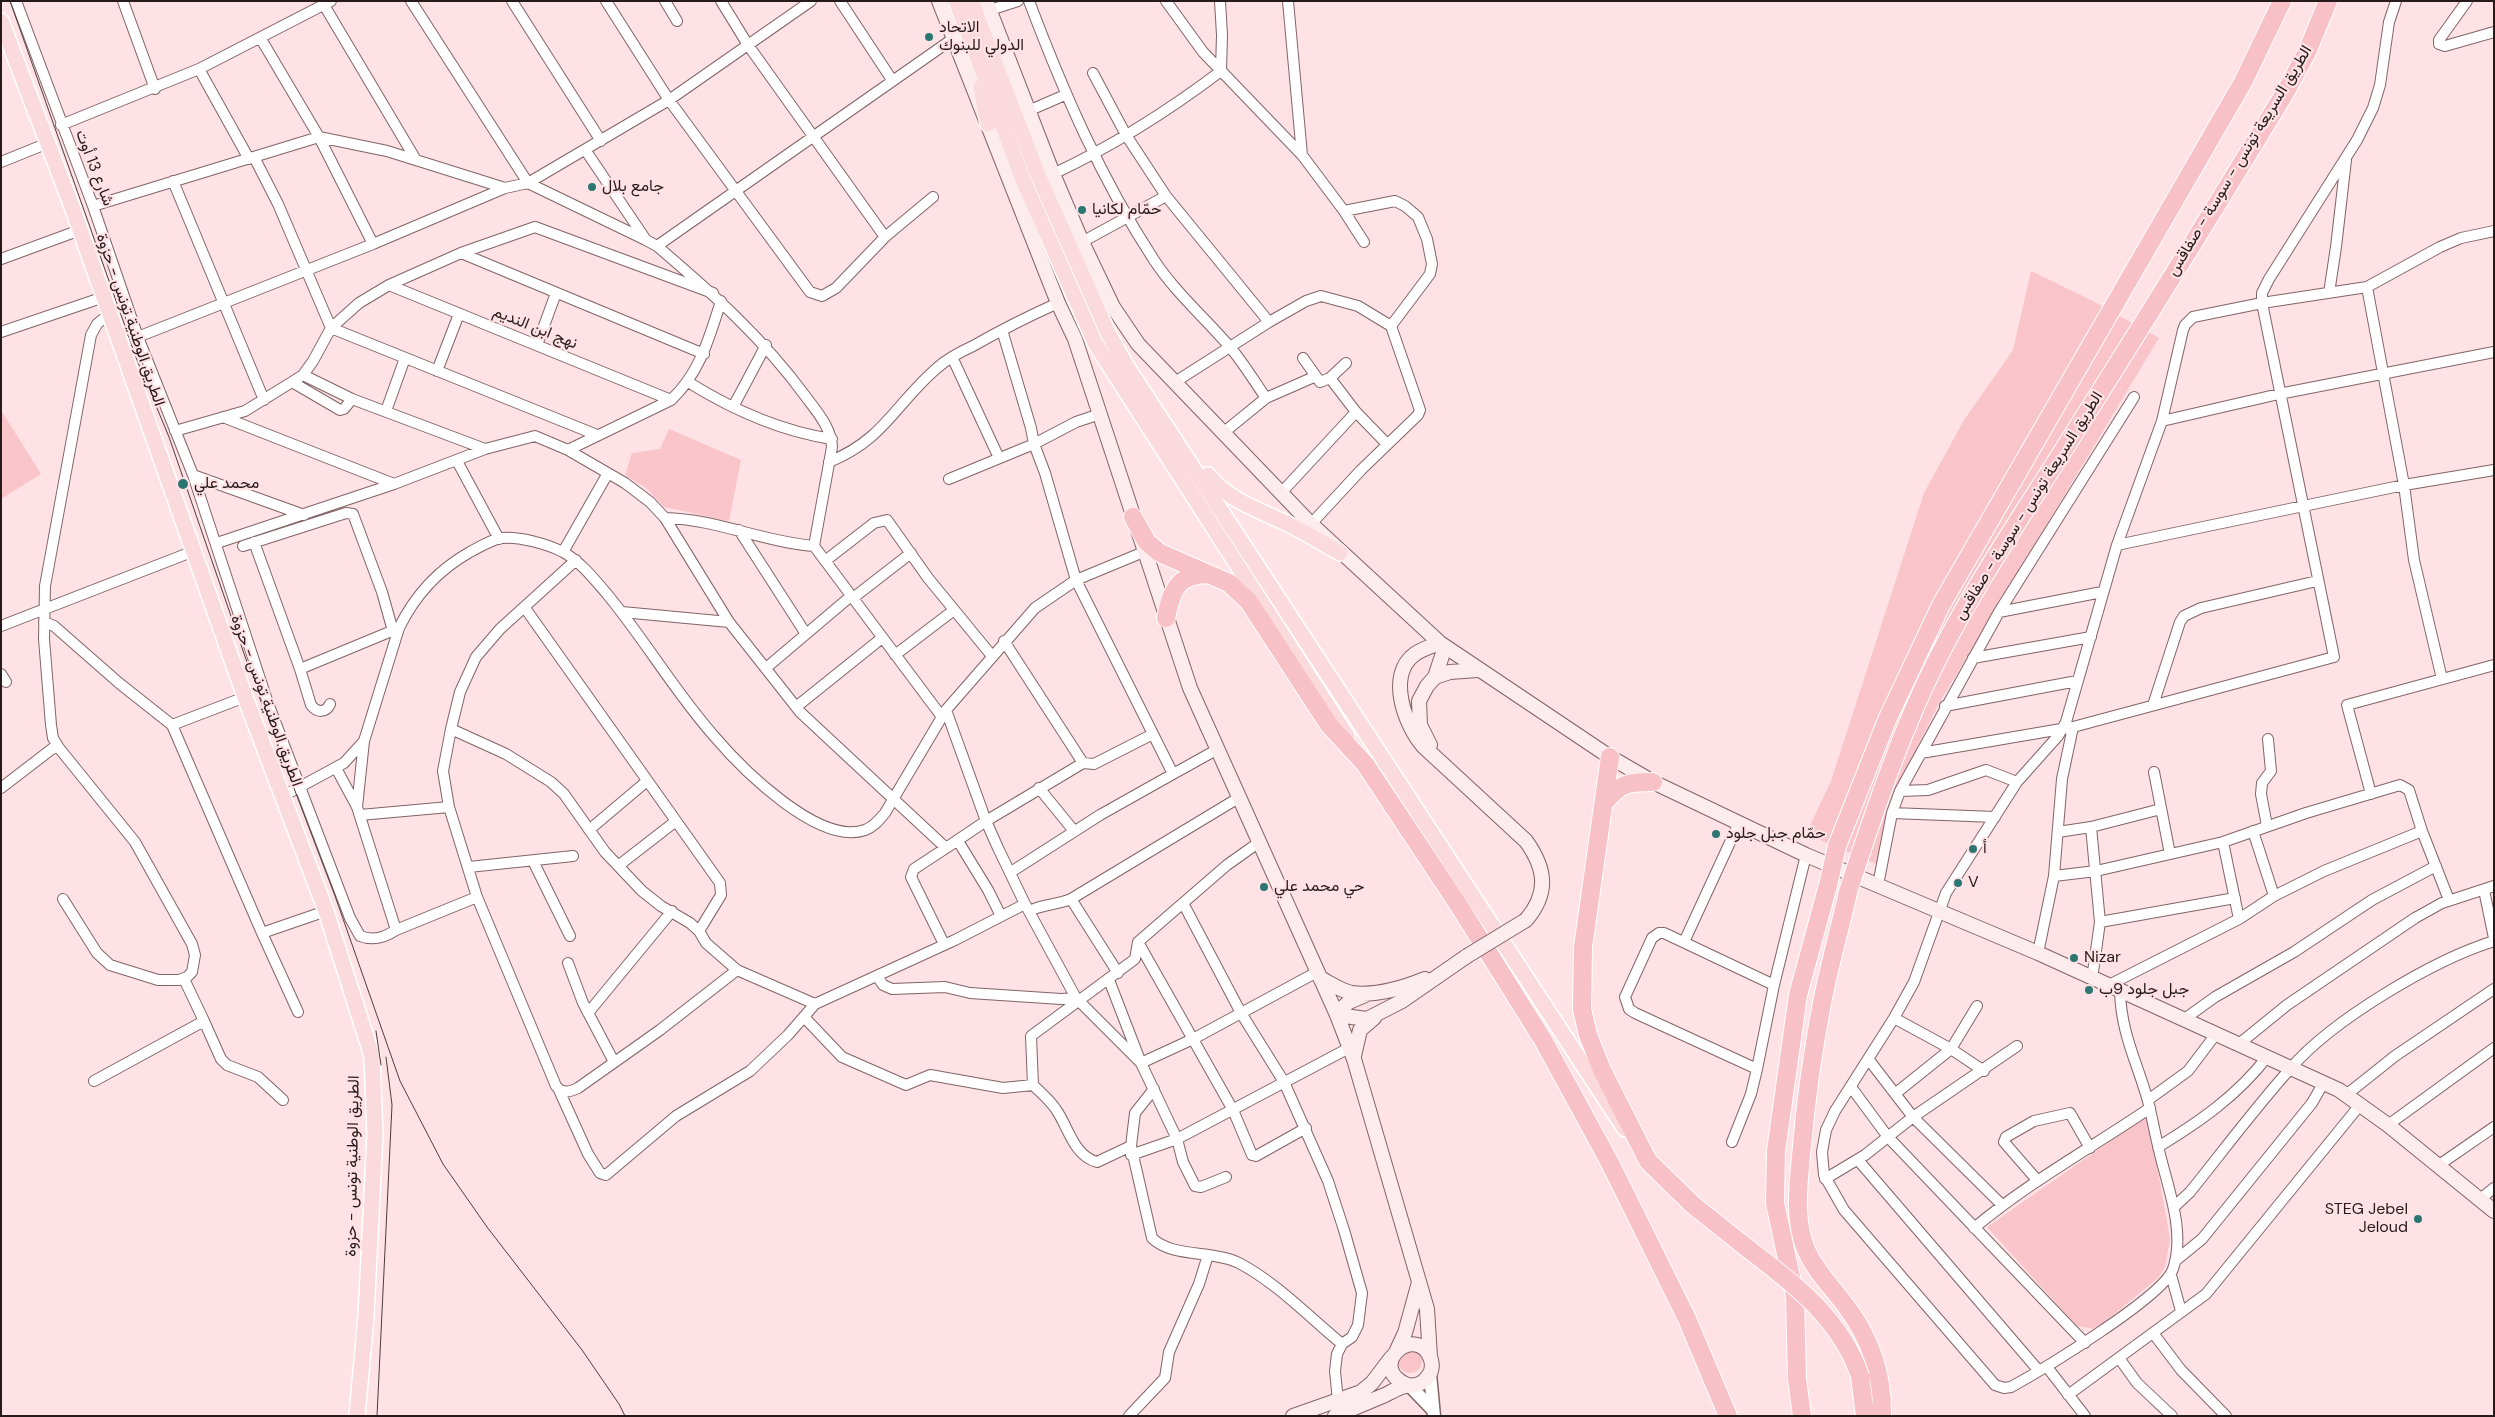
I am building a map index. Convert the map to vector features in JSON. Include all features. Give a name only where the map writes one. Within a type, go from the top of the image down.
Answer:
[{"type":"highway","name":"الطريق السريعة تونس - سوسة - صفاقس","points":[[1802,1416],[1797,1378],[1795,1296],[1775,1203],[1776,1151],[1798,995],[1837,846],[1883,728],[1941,605],[2243,82],[2282,1]]},
{"type":"highway","name":"الطريق السريعة تونس - سوسة - صفاقس","points":[[1882,1416],[1879,1382],[1867,1342],[1854,1317],[1812,1260],[1801,1232],[1798,1218],[1798,1188],[1804,1121],[1814,1049],[1822,1002],[1848,892],[1860,852],[1907,728],[1933,669],[1962,614],[1990,564],[2066,446],[2286,91],[2307,52],[2328,1]]},
{"type":"highway","points":[[1134,517],[1147,542],[1160,553],[1229,583],[1249,602],[1329,725],[1365,764],[1456,901],[1543,1040],[1610,1163],[1687,1318],[1728,1416]]},
{"type":"highway","points":[[1166,618],[1170,598],[1184,578],[1194,574],[1212,574]]},
{"type":"highway","points":[[1610,757],[1584,947],[1582,1009],[1588,1035],[1602,1070],[1648,1162],[1693,1205],[1798,1288],[1823,1313],[1845,1344],[1860,1376],[1865,1416]]},
{"type":"highway","points":[[1604,803],[1622,785],[1630,782],[1653,782]]},
{"type":"main road","points":[[939,1],[1058,303],[1075,339],[1190,688],[1336,1014],[1351,1054],[1419,1281],[1427,1310],[1432,1366],[1430,1374],[1422,1383],[1408,1386],[1335,1416]]},
{"type":"main road","points":[[956,1],[1024,182],[1095,342],[1365,764]]},
{"type":"main road","points":[[971,1],[1038,175],[1108,335],[1127,367],[1170,430],[1619,1121],[1648,1162]]},
{"type":"main road","points":[[988,6],[1053,174],[1082,242],[1113,307],[1138,344],[1340,553],[1442,645],[1610,757],[1653,782],[1738,825],[2038,953],[2114,989],[2324,1082],[2388,1125],[2494,1211]]},
{"type":"main road","name":"الطريق الوطنية تونس - حزوة","points":[[1,21],[80,230],[245,698],[326,911],[364,1030],[373,1071],[374,1134],[372,1206],[357,1416]]},
{"type":"main road","points":[[971,42],[988,124]]},
{"type":"main road","points":[[1170,430],[1220,489],[1245,506],[1286,523],[1340,553]]},
{"type":"main road","points":[[1434,755],[1420,725],[1418,712],[1419,701],[1427,686],[1435,677],[1442,645]]},
{"type":"main road","points":[[1336,1014],[1360,1020],[1380,1013],[1402,1001],[1446,969],[1526,920],[1536,908],[1542,888],[1541,869],[1533,850],[1526,841],[1434,755],[1413,732],[1402,707],[1400,692],[1406,665],[1414,655],[1442,645]]},
{"type":"main road","points":[[1435,677],[1450,672],[1477,670]]},
{"type":"main road","points":[[1336,1014],[1350,1002],[1368,994],[1401,988],[1446,969]]},
{"type":"main road","points":[[1318,975],[1345,991],[1368,994]]},
{"type":"main road","points":[[1351,1054],[1360,1030],[1380,1013]]},
{"type":"main road","points":[[1293,1416],[1360,1392],[1372,1384],[1394,1353],[1405,1333],[1419,1281]]},
{"type":"main road","points":[[1408,1386],[1398,1382],[1393,1375],[1390,1366],[1394,1353],[1406,1345],[1416,1345],[1424,1349],[1430,1357]]},
{"type":"street","name":"شارع 13 أوت","points":[[16,1],[93,206],[138,336],[193,475],[217,543],[246,641],[354,929],[360,936],[369,939],[383,937],[396,930]]},
{"type":"street","points":[[123,1],[155,89]]},
{"type":"street","points":[[411,1],[528,183],[657,246],[713,293],[766,345],[822,419],[832,438],[814,546],[895,655],[944,713],[986,821],[1027,908],[1078,1000],[1142,1063]]},
{"type":"street","points":[[512,1],[601,141]]},
{"type":"street","points":[[606,1],[669,100],[804,286],[815,295],[822,296],[836,288],[885,237],[933,197]]},
{"type":"street","points":[[665,1],[677,21]]},
{"type":"street","points":[[721,1],[748,45],[885,237]]},
{"type":"street","points":[[120,344],[373,244],[505,188],[528,183],[586,151],[669,100],[811,1]]},
{"type":"street","points":[[840,1],[892,80]]},
{"type":"street","points":[[988,6],[1018,1]]},
{"type":"street","points":[[1029,1],[1065,95],[1093,155],[1154,260],[1174,287],[1228,346],[1266,398]]},
{"type":"street","points":[[1166,1],[1203,52],[1302,155],[1344,211],[1364,242]]},
{"type":"street","points":[[1220,1],[1222,35],[1221,71]]},
{"type":"street","points":[[1288,1],[1302,155]]},
{"type":"street","points":[[1920,753],[2073,727],[2334,657],[2279,394],[2262,303],[2262,294],[2269,279],[2346,157],[2373,108],[2380,85],[2389,22],[2396,1]]},
{"type":"street","points":[[2467,1],[2439,40],[2439,44],[2445,46],[2494,32]]},
{"type":"street","points":[[61,125],[155,89],[199,69],[261,39],[328,3],[416,160]]},
{"type":"street","points":[[657,246],[954,38]]},
{"type":"street","points":[[261,39],[319,137],[373,244]]},
{"type":"street","points":[[199,69],[278,204],[330,328],[597,435]]},
{"type":"street","points":[[1053,174],[1093,155],[1173,107],[1221,71]]},
{"type":"street","points":[[1093,73],[1126,135],[1166,196],[1269,322]]},
{"type":"street","points":[[1028,111],[1065,95]]},
{"type":"street","points":[[93,206],[319,137],[387,151],[505,188]]},
{"type":"street","points":[[1,162],[48,144]]},
{"type":"street","points":[[586,151],[646,240]]},
{"type":"street","points":[[2329,293],[2346,157]]},
{"type":"street","points":[[173,181],[222,304],[264,400]]},
{"type":"street","points":[[1082,242],[1166,196]]},
{"type":"street","points":[[1344,211],[1395,201],[1413,211],[1424,228],[1431,255],[1430,274],[1391,326]]},
{"type":"street","points":[[175,431],[245,410],[303,375],[330,328],[359,303],[389,285],[461,253],[531,228],[538,228],[713,293]]},
{"type":"street","points":[[1,259],[80,230]]},
{"type":"street","points":[[2171,1275],[2147,1297],[2084,1343],[2011,1387],[1996,1386],[1844,1210],[1825,1179],[1822,1152],[1824,1138],[1835,1111],[1894,1018],[1920,966],[1938,910],[1946,893],[2017,782],[2062,729],[2117,545],[2162,421],[2183,330],[2188,320],[2193,317],[2262,303],[2368,287],[2440,247],[2461,238],[2494,231]]},
{"type":"street","points":[[461,253],[704,354]]},
{"type":"street","name":"نهج ابن النديم","points":[[389,285],[670,400]]},
{"type":"street","points":[[2368,287],[2404,485],[2414,560],[2442,679]]},
{"type":"street","points":[[537,345],[556,293]]},
{"type":"street","points":[[1175,382],[1228,346],[1306,301],[1321,296],[1358,306],[1391,326],[1420,410],[1418,415],[1387,444],[1311,524]]},
{"type":"street","points":[[1,332],[104,297]]},
{"type":"street","points":[[568,450],[670,400],[688,382],[704,354],[721,302]]},
{"type":"street","points":[[829,462],[867,442],[896,414],[931,374],[952,357],[1058,303]]},
{"type":"street","points":[[62,899],[97,953],[110,965],[158,980],[184,979],[192,972],[195,955],[186,930],[135,842],[57,745],[53,738],[51,725],[44,622],[47,568],[91,335],[97,324],[109,314]]},
{"type":"street","points":[[437,371],[459,314]]},
{"type":"street","points":[[1002,330],[1034,444],[1045,473],[1076,580],[1173,774]]},
{"type":"street","points":[[733,407],[766,345]]},
{"type":"street","points":[[2162,421],[2279,394],[2494,352]]},
{"type":"street","points":[[952,357],[999,458]]},
{"type":"street","points":[[386,412],[405,358]]},
{"type":"street","points":[[1303,358],[1314,377],[1320,382],[1330,378],[1346,363]]},
{"type":"street","points":[[303,375],[352,399],[485,449]]},
{"type":"street","points":[[1223,432],[1266,398],[1314,377]]},
{"type":"street","points":[[1330,378],[1356,412],[1387,444]]},
{"type":"street","points":[[292,382],[340,410],[344,409],[352,399]]},
{"type":"street","points":[[688,382],[733,407],[782,429],[832,438]]},
{"type":"street","points":[[1878,885],[1892,813],[1900,791],[1945,706],[1999,612],[2134,397]]},
{"type":"street","points":[[1281,493],[1356,412]]},
{"type":"street","points":[[949,479],[1034,444],[1076,422],[1100,414]]},
{"type":"street","points":[[223,417],[394,484]]},
{"type":"street","points":[[217,543],[394,484],[485,449],[535,436],[568,450],[608,473],[650,502],[665,518],[729,622],[796,706],[946,848]]},
{"type":"street","points":[[457,461],[499,539]]},
{"type":"street","points":[[2117,545],[2303,508],[2404,485],[2494,470]]},
{"type":"street","points":[[563,552],[608,473]]},
{"type":"street","points":[[193,475],[304,515]]},
{"type":"street","points":[[243,546],[346,512],[352,514],[396,630]]},
{"type":"street","points":[[665,518],[693,519],[792,544],[814,546]]},
{"type":"street","points":[[825,561],[874,523],[883,519],[892,526],[954,610],[992,656]]},
{"type":"street","points":[[738,530],[806,634]]},
{"type":"street","points":[[358,811],[364,741],[396,630],[415,600],[436,577],[465,555],[499,539],[523,540],[563,552],[576,560],[622,612],[714,737],[773,793],[798,812],[835,831],[850,833],[866,830],[876,823],[894,799],[944,713],[1004,641],[1035,608],[1076,580],[1146,552]]},
{"type":"street","points":[[254,542],[311,705],[315,710],[322,711],[328,708],[330,704]]},
{"type":"street","points":[[1,626],[194,552]]},
{"type":"street","points":[[766,668],[852,597],[911,553]]},
{"type":"street","points":[[576,560],[493,636],[476,657],[460,692],[443,771],[449,807],[477,897],[559,1090],[588,1154],[600,1173],[606,1175],[676,1116],[750,1071],[788,1036],[815,1004],[1001,916],[1027,908],[1044,904],[1058,904],[1072,899],[1240,797]]},
{"type":"street","points":[[2153,705],[2184,616],[2201,608],[2317,581]]},
{"type":"street","points":[[1999,612],[2102,592]]},
{"type":"street","points":[[525,608],[720,883],[722,890],[699,931]]},
{"type":"street","points":[[895,655],[954,610]]},
{"type":"street","points":[[622,612],[729,622]]},
{"type":"street","points":[[44,622],[54,626],[119,683],[172,724],[298,1012]]},
{"type":"street","points":[[300,669],[396,630]]},
{"type":"street","points":[[1973,658],[2091,637]]},
{"type":"street","points":[[796,706],[882,638]]},
{"type":"street","points":[[1004,641],[1082,762]]},
{"type":"street","points":[[2371,794],[2347,705],[2494,665]]},
{"type":"street","points":[[1945,706],[2077,681]]},
{"type":"street","points":[[172,724],[245,698]]},
{"type":"street","points":[[2038,953],[2054,876],[2062,779],[2073,727]]},
{"type":"street","points":[[451,729],[506,754],[551,782],[564,794],[589,830],[618,866],[652,900],[672,911],[699,931],[706,943],[737,970],[815,1004]]},
{"type":"street","points":[[944,944],[911,876],[914,869],[986,821],[1082,762],[1094,764],[1153,734]]},
{"type":"street","points":[[2267,826],[2261,794],[2262,783],[2271,771],[2268,739]]},
{"type":"street","points":[[282,796],[301,788],[336,768],[354,754],[364,741]]},
{"type":"street","points":[[1,788],[57,745]]},
{"type":"street","points":[[1011,872],[1074,832],[1218,749]]},
{"type":"street","points":[[336,768],[358,811],[396,930],[477,897]]},
{"type":"street","points":[[1900,791],[1928,790],[1986,770],[2017,782]]},
{"type":"street","points":[[2154,772],[2170,854]]},
{"type":"street","points":[[589,830],[647,781]]},
{"type":"street","points":[[2054,876],[2096,872],[2223,842],[2267,826],[2397,786],[2407,787],[2449,900]]},
{"type":"street","points":[[1039,788],[1074,832]]},
{"type":"street","points":[[358,811],[449,807]]},
{"type":"street","points":[[2058,832],[2092,827],[2161,809]]},
{"type":"street","points":[[1892,813],[1995,817]]},
{"type":"street","points":[[618,866],[676,821]]},
{"type":"street","points":[[1684,942],[1738,825]]},
{"type":"street","points":[[2092,827],[2100,922],[2092,979]]},
{"type":"street","points":[[2252,831],[2274,896]]},
{"type":"street","points":[[2181,1311],[2171,1275],[2175,1261],[2176,1240],[2174,1207],[2149,1104],[2125,1034],[2114,989],[2274,896],[2324,871],[2422,831]]},
{"type":"street","points":[[958,841],[988,890],[1001,916]]},
{"type":"street","points":[[1258,842],[1227,865],[1138,942],[1135,959],[1031,1036],[1033,1085],[1054,1106],[1069,1134],[1092,1160],[1102,1161],[1131,1151],[1177,1140],[1284,1082],[1351,1054]]},
{"type":"street","points":[[2223,842],[2239,918]]},
{"type":"street","points":[[1732,1142],[1751,1094],[1758,1069],[1774,985],[1806,855]]},
{"type":"street","points":[[469,867],[573,856]]},
{"type":"street","points":[[533,861],[570,936]]},
{"type":"street","points":[[2183,1020],[2215,998],[2294,952],[2372,900],[2436,866]]},
{"type":"street","points":[[2174,1207],[2190,1192],[2291,1068],[2328,1035],[2379,998],[2456,956],[2494,939],[2489,888],[2449,900],[2390,934],[2287,1005],[2240,1044]]},
{"type":"street","points":[[2100,922],[2235,898]]},
{"type":"street","points":[[1072,899],[1118,973]]},
{"type":"street","points":[[1183,903],[1241,1014],[1284,1082],[1328,1180],[1362,1293],[1358,1325],[1352,1337],[1342,1344],[1335,1371],[1338,1400]]},
{"type":"street","points":[[262,933],[326,911]]},
{"type":"street","points":[[588,1013],[672,911]]},
{"type":"street","points":[[1758,1069],[1635,1013],[1626,1004],[1628,992],[1655,935],[1664,933],[1774,985]]},
{"type":"street","points":[[1138,942],[1233,1110],[1254,1156],[1306,1128]]},
{"type":"street","points":[[568,963],[588,1013],[614,1062]]},
{"type":"street","points":[[559,1090],[566,1092],[578,1088],[681,1015],[737,970]]},
{"type":"street","points":[[1142,1063],[1318,975]]},
{"type":"street","points":[[877,976],[883,985],[892,989],[945,987],[970,993],[1078,1000]]},
{"type":"street","points":[[184,979],[221,1059],[227,1065],[258,1077],[283,1100]]},
{"type":"street","points":[[1109,980],[1142,1063],[1177,1140],[1183,1162],[1195,1186],[1201,1187],[1226,1177]]},
{"type":"street","points":[[2346,1095],[2394,1056],[2494,989]]},
{"type":"street","points":[[1896,1094],[1951,1049],[1978,1006]]},
{"type":"street","points":[[804,1016],[842,1057],[906,1085],[914,1083],[925,1076],[936,1075],[1003,1088],[1033,1085]]},
{"type":"street","points":[[1894,1018],[1951,1049],[1984,1071]]},
{"type":"street","points":[[94,1081],[204,1021]]},
{"type":"street","points":[[1974,1228],[2037,1180],[2090,1148],[2149,1104],[2188,1071],[2216,1034]]},
{"type":"street","points":[[1825,1179],[1858,1160],[1913,1117],[1984,1071],[2018,1046]]},
{"type":"street","points":[[2388,1125],[2494,1048]]},
{"type":"street","points":[[2158,1147],[2192,1126],[2234,1094],[2267,1057]]},
{"type":"street","points":[[1869,1060],[1913,1117],[2002,1205]]},
{"type":"street","points":[[2175,1261],[2202,1239],[2312,1103],[2324,1082]]},
{"type":"street","points":[[1850,1087],[1888,1137],[2084,1343]]},
{"type":"street","points":[[1154,1090],[1135,1113],[1131,1151],[1152,1238],[1158,1244],[1166,1247],[1237,1262],[1258,1274],[1342,1344]]},
{"type":"street","points":[[2068,1395],[2212,1288],[2360,1105]]},
{"type":"street","points":[[2037,1180],[2004,1142],[2006,1137],[2034,1121],[2070,1113],[2090,1148]]},
{"type":"street","points":[[2438,1165],[2494,1126]]},
{"type":"street","points":[[1858,1160],[2085,1416]]},
{"type":"street","points":[[2479,1200],[2494,1188]]},
{"type":"street","points":[[1129,1416],[1165,1378],[1169,1352],[1198,1284],[1208,1255]]},
{"type":"street","points":[[2153,1333],[2181,1370],[2226,1416]]},
{"type":"street","points":[[2119,1358],[2136,1383],[2172,1416]]},
{"type":"street","points":[[1430,1374],[1433,1413]]},
{"type":"street","points":[[1408,1386],[1433,1413]]},
{"type":"shaded area","points":[[2031,271],[2093,301],[2159,338],[1941,700],[1918,745],[1891,817],[1883,867],[1806,834],[1831,781],[1924,493],[1964,420],[2013,350]]},
{"type":"shaded area","points":[[1,410],[41,474],[1,499]]},
{"type":"shaded area","points":[[669,429],[741,460],[729,521],[664,507],[646,488],[625,475],[632,453],[660,449]]},
{"type":"shaded area","points":[[2148,1115],[2170,1239],[2165,1267],[2158,1278],[2096,1329],[2077,1326],[1987,1227]]},
{"type":"shaded area","points":[[1410,1349],[1418,1353],[1422,1361],[1418,1369],[1410,1373],[1402,1369],[1398,1361],[1402,1353]]},
{"type":"tram line","points":[[10,1],[137,360],[169,437],[257,691],[335,896],[400,1081],[443,1164],[487,1227],[582,1350],[619,1404],[625,1416]]},
{"type":"tram line","points":[[376,1031],[381,1065]]},
{"type":"tram line","points":[[377,1416],[392,1105],[386,1057]]},
{"type":"place","name":"الاتحاد الدولي للبنوك","points":[[929,37]]},
{"type":"place","name":"جامع بلال","points":[[592,187]]},
{"type":"place","name":"حمّام لكانيا","points":[[1082,210]]},
{"type":"place","name":"محمد علي","points":[[183,484]]},
{"type":"place","name":"حمّام جبل جلود","points":[[1716,834]]},
{"type":"place","name":"أ","points":[[1973,849]]},
{"type":"place","name":"V","points":[[1958,883]]},
{"type":"place","name":"حي محمد علي","points":[[1264,887]]},
{"type":"place","name":"Nizar","points":[[2074,958]]},
{"type":"place","name":"جبل جلود 9ب","points":[[2089,990]]},
{"type":"place","name":"STEG Jebel Jeloud","points":[[2418,1219]]}]
